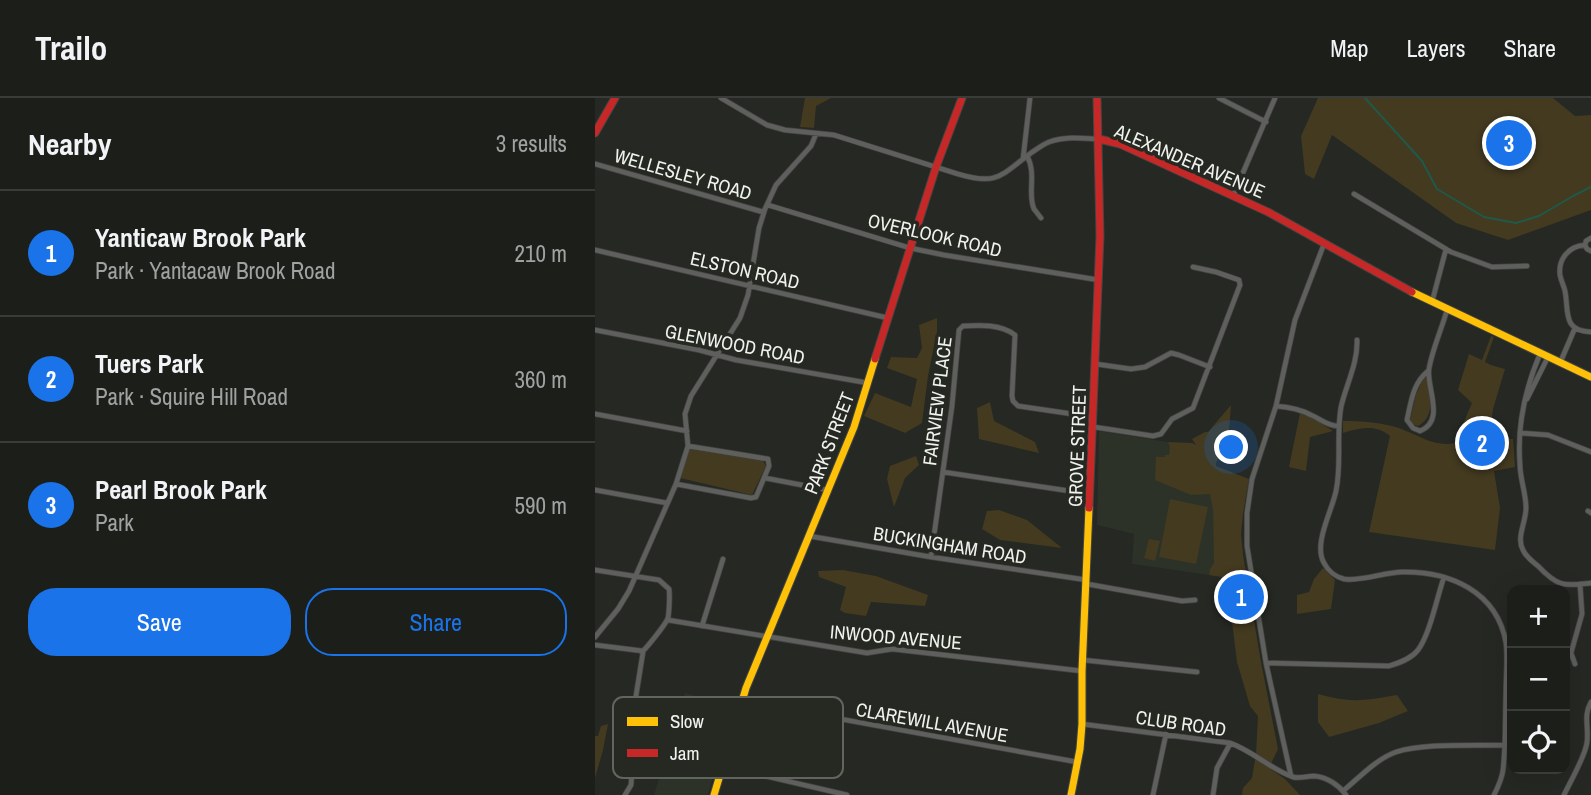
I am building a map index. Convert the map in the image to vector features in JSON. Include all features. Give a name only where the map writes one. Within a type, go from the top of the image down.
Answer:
[{"type":"street","points":[[595,133],[615,98]]},
{"type":"street","name":"ALEXANDER AVENUE","points":[[721,98],[767,125],[785,130],[834,135],[965,176],[990,178],[1006,173],[1051,141],[1099,139],[1119,144],[1268,212],[1447,310],[1591,377]]},
{"type":"street","name":"PARK STREET","points":[[743,697],[854,427],[936,167],[962,98]]},
{"type":"street","points":[[1030,98],[1025,158],[1031,164],[1032,202],[1041,218]]},
{"type":"street","name":"GROVE STREET","points":[[1071,795],[1082,724],[1082,671],[1094,427],[1099,281],[1097,98]]},
{"type":"street","points":[[1219,98],[1266,122]]},
{"type":"street","points":[[1233,196],[1275,98]]},
{"type":"street","points":[[595,637],[618,609],[636,576],[676,484],[688,446],[685,414],[691,396],[740,318],[750,286],[763,212],[776,185],[811,146],[816,134]]},
{"type":"street","name":"WELLESLEY ROAD","points":[[595,164],[763,212]]},
{"type":"street","points":[[1354,194],[1446,249],[1492,267],[1527,266]]},
{"type":"street","name":"OVERLOOK ROAD","points":[[768,205],[910,248],[1099,281]]},
{"type":"street","points":[[1585,245],[1591,238]]},
{"type":"street","points":[[1291,776],[1266,663],[1247,546],[1247,513],[1252,479],[1276,406],[1295,320],[1324,244]]},
{"type":"street","points":[[1585,245],[1591,251]]},
{"type":"street","points":[[1585,245],[1576,246],[1563,258],[1560,278],[1565,289],[1569,322],[1575,328],[1591,332]]},
{"type":"street","points":[[1432,302],[1446,249]]},
{"type":"street","name":"ELSTON ROAD","points":[[595,250],[888,318]]},
{"type":"street","points":[[1094,427],[1153,436],[1161,434],[1172,419],[1193,408],[1240,285],[1239,280],[1193,267]]},
{"type":"street","points":[[1428,371],[1420,377],[1407,420],[1413,428],[1420,431],[1426,429],[1431,422],[1434,401],[1428,371],[1447,310]]},
{"type":"street","name":"FAIRVIEW PLACE","points":[[931,557],[952,406],[958,336],[963,326],[1005,329],[1015,335],[1012,396],[1018,405],[1094,418]]},
{"type":"street","points":[[1560,363],[1575,328]]},
{"type":"street","name":"GLENWOOD ROAD","points":[[595,330],[869,384]]},
{"type":"street","points":[[1357,340],[1357,350],[1338,426],[1339,470],[1320,545],[1321,557],[1335,575],[1343,579],[1403,572],[1444,577],[1464,584],[1490,606],[1502,628],[1507,654],[1503,771],[1495,795]]},
{"type":"street","points":[[1096,364],[1132,369],[1145,367],[1171,354],[1210,367]]},
{"type":"street","points":[[1544,356],[1525,403],[1520,433],[1520,470],[1526,505],[1521,547],[1554,582],[1568,585],[1591,583]]},
{"type":"street","points":[[1276,406],[1300,410],[1331,426],[1338,426]]},
{"type":"street","points":[[595,414],[687,431]]},
{"type":"street","points":[[1520,433],[1548,435],[1591,452]]},
{"type":"street","points":[[676,484],[756,498],[769,466],[768,459],[688,446]]},
{"type":"street","points":[[943,472],[1091,494]]},
{"type":"street","points":[[765,478],[828,490]]},
{"type":"street","points":[[595,490],[667,503]]},
{"type":"street","name":"BUCKINGHAM ROAD","points":[[809,536],[1182,600],[1195,600]]},
{"type":"street","points":[[702,626],[723,559]]},
{"type":"street","points":[[595,570],[659,580],[669,589],[668,620],[643,652],[636,697]]},
{"type":"street","points":[[1266,663],[1389,666],[1406,660],[1417,651],[1426,634],[1444,577]]},
{"type":"street","points":[[1575,664],[1571,653],[1582,614],[1580,584]]},
{"type":"street","name":"INWOOD AVENUE","points":[[668,620],[867,653],[892,649],[1082,671]]},
{"type":"street","points":[[595,645],[643,652]]},
{"type":"street","points":[[1083,660],[1197,672]]},
{"type":"street","points":[[1564,795],[1588,749],[1585,718],[1591,702]]},
{"type":"street","name":"CLAREWILL AVENUE","points":[[843,720],[1077,762]]},
{"type":"street","name":"CLUB ROAD","points":[[1082,724],[1230,743],[1240,746],[1291,776],[1327,779],[1345,793]]},
{"type":"street","points":[[1153,795],[1166,734]]},
{"type":"street","points":[[1213,795],[1217,768],[1230,743]]},
{"type":"street","points":[[1345,793],[1376,763],[1395,752],[1426,747],[1504,745]]},
{"type":"street","points":[[625,795],[632,778]]},
{"type":"street","name":"PARK STREET","points":[[714,795],[719,778]]},
{"type":"street","points":[[774,778],[847,795]]},
{"type":"shaded area","points":[[805,98],[831,98],[816,106],[814,128],[800,127]]},
{"type":"shaded area","points":[[1318,98],[1553,98],[1575,116],[1591,115],[1591,210],[1508,240],[1456,223],[1332,135],[1314,179],[1305,174],[1301,136]]},
{"type":"shaded area","points":[[937,318],[922,423],[905,433],[864,416],[875,393],[911,407],[917,379],[887,368],[891,357],[917,358],[922,348],[919,325]]},
{"type":"shaded area","points":[[1491,336],[1494,337],[1485,362],[1505,369],[1493,409],[1489,438],[1513,439],[1515,467],[1494,471],[1500,508],[1495,550],[1369,532],[1390,436],[1373,428],[1343,433],[1343,421],[1386,425],[1430,441],[1455,443],[1472,403],[1458,390],[1469,354],[1482,360]]},
{"type":"shaded area","points":[[1424,377],[1427,378],[1430,411],[1424,422],[1418,426],[1410,420]]},
{"type":"shaded area","points":[[990,402],[994,421],[1035,442],[1039,453],[979,439],[977,408]]},
{"type":"shaded area","points":[[1231,405],[1229,431],[1225,436],[1230,437],[1216,466],[1249,479],[1241,534],[1278,749],[1269,768],[1285,779],[1300,795],[1242,795],[1243,788],[1252,778],[1258,716],[1250,706],[1237,662],[1231,614],[1234,579],[1209,575],[1214,563],[1213,509],[1210,494],[1191,495],[1155,480],[1156,457],[1169,455],[1168,442],[1196,445],[1192,439],[1208,432]]},
{"type":"shaded area","points":[[1300,413],[1333,431],[1310,437],[1306,471],[1289,467]]},
{"type":"shaded area","points":[[1099,431],[1168,442],[1216,489],[1223,577],[1132,564],[1134,534],[1097,525]]},
{"type":"shaded area","points":[[689,449],[763,461],[766,466],[752,495],[680,478]]},
{"type":"shaded area","points":[[916,456],[919,465],[905,478],[894,507],[887,479],[890,466]]},
{"type":"shaded area","points":[[1170,499],[1208,507],[1196,564],[1159,557]]},
{"type":"shaded area","points":[[999,510],[1027,520],[1062,548],[1000,540],[982,529],[987,511]]},
{"type":"shaded area","points":[[1149,539],[1160,541],[1155,561],[1144,558]]},
{"type":"shaded area","points":[[1323,568],[1335,580],[1331,609],[1297,614],[1297,595],[1309,592],[1314,579]]},
{"type":"shaded area","points":[[843,570],[876,576],[928,595],[925,606],[871,602],[866,616],[845,613],[840,610],[846,587],[819,577],[818,571]]},
{"type":"shaded area","points":[[685,693],[700,697],[684,697]]},
{"type":"shaded area","points":[[1318,694],[1357,700],[1397,695],[1408,711],[1379,723],[1329,737],[1318,722]]},
{"type":"shaded area","points":[[608,724],[595,778],[595,736],[598,736],[601,726]]},
{"type":"shaded area","points":[[659,778],[713,778],[708,795],[654,795]]},
{"type":"waterway","points":[[1365,98],[1422,161],[1437,189],[1484,217],[1516,223],[1539,216],[1591,187]]},
{"type":"traffic: slow","points":[[1412,292],[1591,377]]},
{"type":"traffic: slow","points":[[743,697],[854,427],[875,359]]},
{"type":"traffic: slow","points":[[1071,795],[1082,724],[1089,508]]},
{"type":"traffic: slow","points":[[714,795],[719,778]]},
{"type":"traffic: jam","points":[[595,133],[615,98]]},
{"type":"traffic: jam","points":[[875,359],[936,167],[962,98]]},
{"type":"traffic: jam","points":[[1089,508],[1100,236],[1097,98]]},
{"type":"traffic: jam","points":[[1099,139],[1120,144],[1268,212],[1412,292]]},
{"type":"place","name":"Pearl Brook Park","points":[[1509,143]]},
{"type":"place","name":"Tuers Park","points":[[1482,443]]},
{"type":"place","name":"Yanticaw Brook Park","points":[[1241,597]]}]
